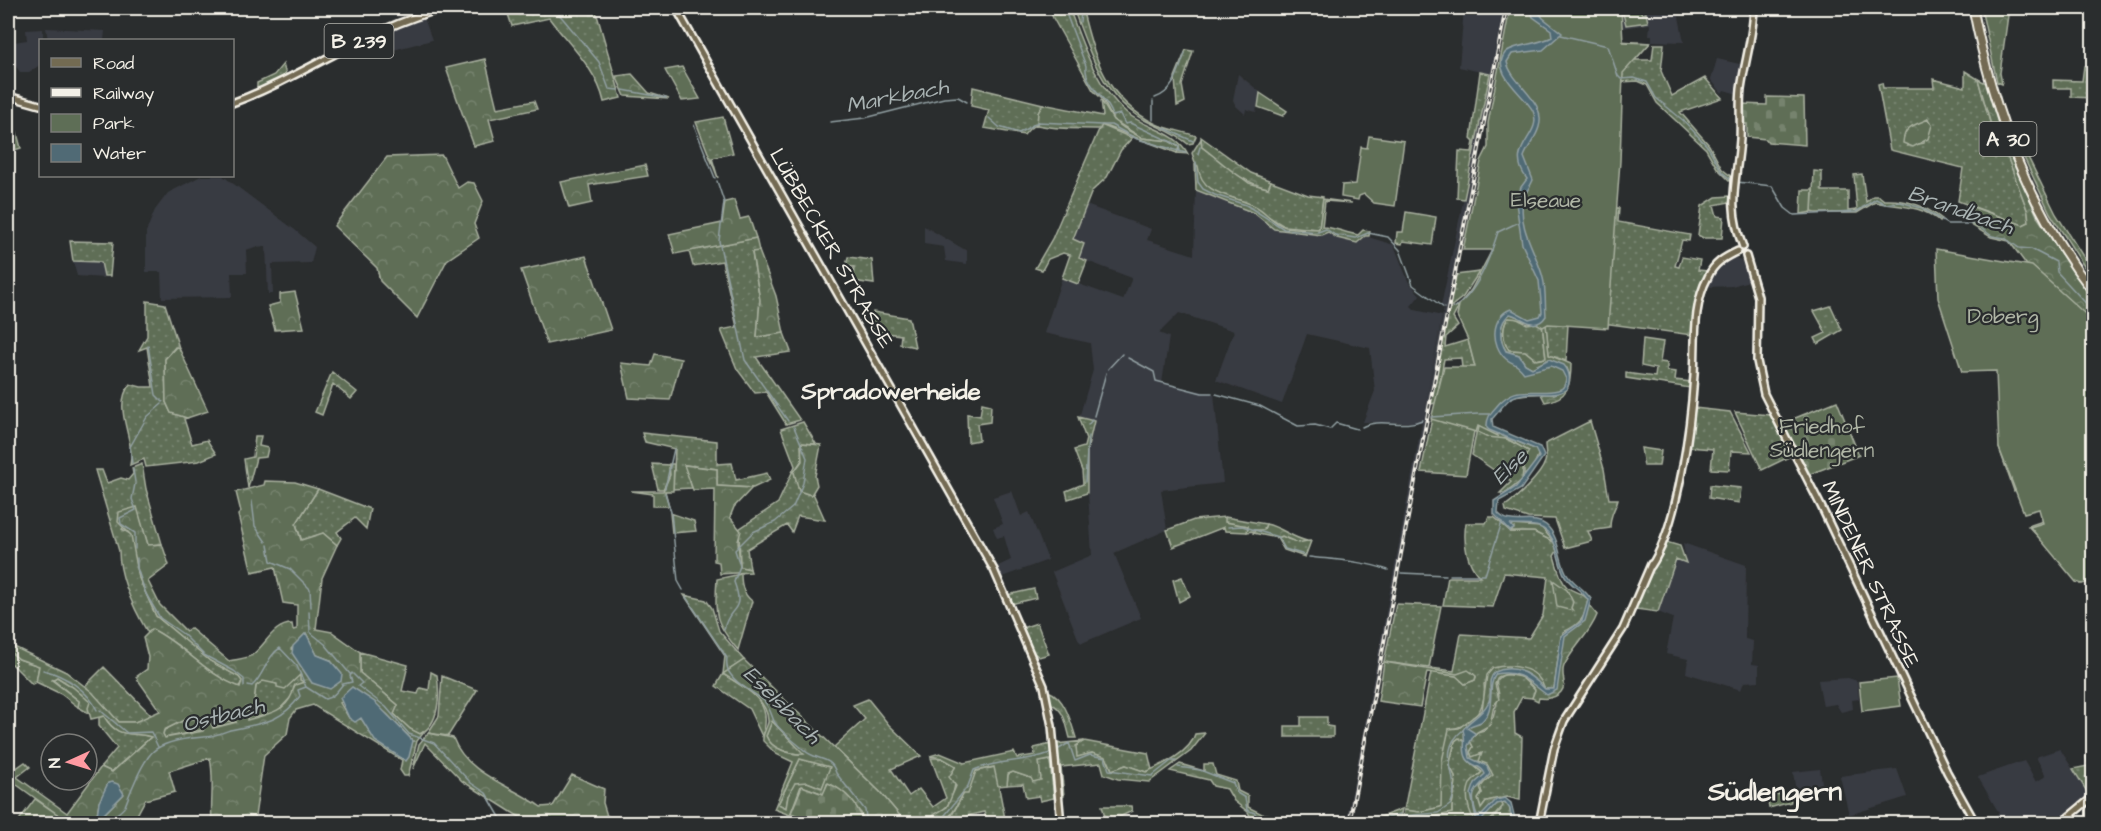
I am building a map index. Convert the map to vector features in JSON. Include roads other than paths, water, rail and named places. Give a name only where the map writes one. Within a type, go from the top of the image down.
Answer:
[{"type":"highway","name":"A 30","points":[[1975,8],[1997,95],[2021,162],[2047,215],[2093,290]]},
{"type":"main road","name":"B 239","points":[[234,102],[284,81],[393,25],[446,8]]},
{"type":"main road","name":"LÜBBECKER STRASSE","points":[[678,8],[994,570],[1044,686],[1052,726],[1061,824]]},
{"type":"main road","points":[[1539,824],[1554,749],[1564,721],[1617,639],[1663,538],[1680,480],[1694,373],[1698,311],[1705,283],[1714,266],[1729,255],[1741,252],[1732,201],[1740,138],[1741,94],[1751,48],[1754,8]]},
{"type":"main road","points":[[8,96],[39,105]]},
{"type":"main road","name":"MINDENER STRASSE","points":[[1741,252],[1748,264],[1758,297],[1757,361],[1764,394],[1821,506],[1947,772],[1976,824]]},
{"type":"main road","points":[[2060,824],[2094,796]]},
{"type":"water","points":[[1530,8],[1536,8],[1543,18],[1562,33],[1543,50],[1512,54],[1507,62],[1515,78],[1534,101],[1540,118],[1538,131],[1524,157],[1533,180],[1524,198],[1522,211],[1526,231],[1543,278],[1546,316],[1542,321],[1533,323],[1510,314],[1503,322],[1501,336],[1506,351],[1519,355],[1525,364],[1532,368],[1549,359],[1564,365],[1568,370],[1569,379],[1567,389],[1561,392],[1525,394],[1511,398],[1492,419],[1493,427],[1540,447],[1544,456],[1521,489],[1499,501],[1498,513],[1509,520],[1534,521],[1546,525],[1554,535],[1566,572],[1591,599],[1585,621],[1565,636],[1557,690],[1547,695],[1517,675],[1496,674],[1486,717],[1481,722],[1467,728],[1475,733],[1468,746],[1470,758],[1487,766],[1490,774],[1475,791],[1473,800],[1477,815],[1482,815],[1496,800],[1505,798],[1511,803],[1516,823],[1512,824],[1510,809],[1505,802],[1497,804],[1482,820],[1476,818],[1471,794],[1475,783],[1485,774],[1465,756],[1463,730],[1488,703],[1490,683],[1495,672],[1516,670],[1528,675],[1545,689],[1554,689],[1561,636],[1582,621],[1588,600],[1565,576],[1554,542],[1545,530],[1536,526],[1511,525],[1514,529],[1510,531],[1494,514],[1494,501],[1516,487],[1539,457],[1535,449],[1489,430],[1487,425],[1489,416],[1503,399],[1510,395],[1525,391],[1560,389],[1564,386],[1566,379],[1562,371],[1551,366],[1524,373],[1506,359],[1495,339],[1496,324],[1504,313],[1511,309],[1529,319],[1540,316],[1542,312],[1539,281],[1522,244],[1516,203],[1521,187],[1527,179],[1519,158],[1535,120],[1533,111],[1510,84],[1502,68],[1502,61],[1508,50],[1552,37],[1551,30],[1533,17]]},
{"type":"water","points":[[306,633],[317,655],[330,660],[342,674],[341,681],[330,689],[312,683],[292,653],[293,646]]},
{"type":"water","points":[[352,687],[375,702],[413,741],[406,761],[375,741],[361,718],[355,722],[349,718],[340,698]]},
{"type":"water","points":[[108,783],[118,784],[124,794],[100,818],[97,815],[99,802]]},
{"type":"waterway","name":"Eselsbach","points":[[554,8],[599,62],[609,89],[618,90]]},
{"type":"waterway","points":[[1064,8],[1089,80],[1107,103],[1113,116],[1120,114],[1125,124],[1130,123],[1178,145],[1180,150]]},
{"type":"waterway","points":[[1080,22],[1081,12]]},
{"type":"waterway","name":"Brandbach","points":[[1561,35],[1608,46],[1618,76],[1621,79],[1634,78],[1647,82],[1656,98],[1684,121],[1708,147],[1722,172],[1732,180]]},
{"type":"waterway","points":[[1155,98],[1171,86],[1185,53]]},
{"type":"waterway","name":"Eselsbach","points":[[623,90],[666,98]]},
{"type":"waterway","name":"Markbach","points":[[830,122],[865,118],[944,98],[958,97],[967,102]]},
{"type":"waterway","points":[[1153,101],[1153,120]]},
{"type":"waterway","name":"Markbach","points":[[989,118],[999,127],[1019,133],[1038,122],[1102,125]]},
{"type":"waterway","name":"Eselsbach","points":[[694,125],[715,178]]},
{"type":"waterway","name":"Markbach","points":[[1103,125],[1111,125],[1137,139],[1186,153]]},
{"type":"waterway","points":[[1164,128],[1193,141]]},
{"type":"waterway","points":[[1198,154],[1200,147]]},
{"type":"waterway","name":"Markbach","points":[[1196,162],[1198,182],[1203,189],[1246,205],[1284,229],[1318,232],[1326,229],[1335,235],[1356,238],[1368,233],[1388,237],[1400,250],[1413,285],[1444,308]]},
{"type":"waterway","name":"Eselsbach","points":[[717,181],[724,202],[719,241],[745,360],[788,421]]},
{"type":"waterway","name":"Brandbach","points":[[1737,182],[1772,186],[1785,208],[1794,215],[1856,212],[1876,199],[1885,204],[1900,202],[1922,208],[1947,224],[1975,224],[1992,236],[2005,238],[2019,248],[2031,249],[2056,262],[2057,272],[2094,312]]},
{"type":"waterway","name":"Markbach","points":[[1453,308],[1469,294],[1482,275],[1498,232],[1519,222]]},
{"type":"waterway","points":[[148,345],[156,395],[163,402]]},
{"type":"waterway","points":[[1108,369],[1122,354]]},
{"type":"waterway","points":[[1128,358],[1154,372],[1156,381],[1202,393],[1212,393]]},
{"type":"waterway","points":[[1094,416],[1106,373]]},
{"type":"waterway","points":[[1216,394],[1260,406],[1298,426],[1315,425],[1330,429],[1336,423],[1357,429]]},
{"type":"waterway","points":[[132,463],[130,447],[147,417],[162,404]]},
{"type":"waterway","points":[[1431,417],[1478,414]]},
{"type":"waterway","points":[[1480,414],[1491,414]]},
{"type":"waterway","points":[[1088,425],[1092,420]]},
{"type":"waterway","points":[[1362,427],[1376,423],[1407,423],[1422,420]]},
{"type":"waterway","name":"Eselsbach","points":[[724,630],[738,599],[734,582],[740,566],[735,550],[753,532],[775,522],[793,507],[803,483],[807,458],[794,427]]},
{"type":"waterway","points":[[1085,482],[1088,436]]},
{"type":"waterway","name":"Eselsbach","points":[[665,488],[674,449]]},
{"type":"waterway","points":[[133,469],[135,482]]},
{"type":"waterway","points":[[135,484],[132,499],[136,510],[120,518],[121,524],[135,533],[135,549]]},
{"type":"waterway","name":"Eselsbach","points":[[665,493],[671,512],[678,581],[683,590]]},
{"type":"waterway","points":[[252,501],[255,526],[266,542]]},
{"type":"waterway","points":[[1450,575],[1485,575],[1502,522]]},
{"type":"waterway","points":[[1228,527],[1242,526],[1278,537],[1285,549],[1305,555]]},
{"type":"waterway","points":[[268,545],[271,561],[290,569],[310,589],[311,607]]},
{"type":"waterway","points":[[1309,557],[1359,563],[1388,570]]},
{"type":"waterway","points":[[137,558],[137,568],[146,594],[160,618],[183,634],[204,655],[244,679],[244,686]]},
{"type":"waterway","points":[[1401,573],[1446,575]]},
{"type":"waterway","name":"Eselsbach","points":[[686,597],[727,658],[728,669],[734,679],[764,701],[776,725],[788,736],[808,753],[827,761],[834,767],[836,773],[865,810],[867,824]]},
{"type":"waterway","points":[[309,611],[310,632],[325,644],[350,674]]},
{"type":"waterway","points":[[248,685],[252,686],[256,682],[272,656],[280,648],[297,666],[306,687]]},
{"type":"waterway","points":[[43,670],[74,684],[88,696],[97,710]]},
{"type":"waterway","name":"Ostbach","points":[[104,824],[125,806],[146,759],[156,749],[185,739],[210,736],[269,721],[292,705],[300,696],[298,690],[306,687],[325,699],[336,693],[343,684],[352,682],[350,676],[352,673],[362,683],[358,686],[386,707],[409,734],[434,743],[471,783],[486,793],[504,824]]},
{"type":"waterway","points":[[100,710],[127,733],[151,732],[158,747]]},
{"type":"waterway","name":"Eselsbach","points":[[1404,816],[1438,813],[1450,805],[1454,786],[1449,757],[1450,748],[1454,739],[1463,730]]},
{"type":"waterway","name":"Eselsbach","points":[[1059,749],[1069,743],[1075,761],[1090,755],[1105,758],[1109,770],[1152,776],[1171,761],[1176,761]]},
{"type":"waterway","name":"Eselsbach","points":[[938,824],[968,786],[974,770],[1050,753]]},
{"type":"waterway","name":"Eselsbach","points":[[1178,767],[1200,770],[1233,783],[1237,793],[1245,798],[1247,810],[1256,815],[1273,818],[1275,824]]},
{"type":"waterway","name":"Eselsbach","points":[[1369,824],[1400,814]]},
{"type":"waterway","name":"Eselsbach","points":[[1333,822],[1346,821]]},
{"type":"railway","points":[[1349,824],[1506,8]]},
{"type":"district","name":"Spradowerheide","points":[[891,391]]},
{"type":"district","name":"Südlengern","points":[[1775,791]]},
{"type":"park label","name":"Elseaue","points":[[1546,200]]},
{"type":"park label","name":"Doberg","points":[[2003,316]]},
{"type":"park label","name":"Friedhof Südlengern","points":[[1822,438]]},
{"type":"water label","name":"Else","points":[[1509,466]]}]
